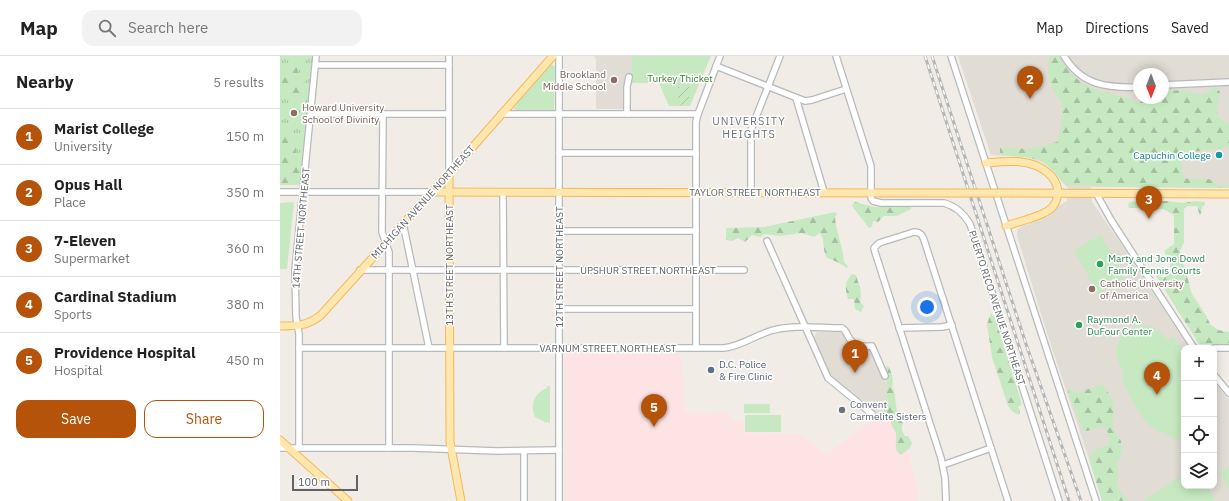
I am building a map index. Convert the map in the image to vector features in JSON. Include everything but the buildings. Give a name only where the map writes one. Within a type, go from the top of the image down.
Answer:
[{"type":"main road","name":"MICHIGAN AVENUE NORTHEAST","points":[[280,326],[298,326],[310,322],[318,317],[449,174],[553,56]]},
{"type":"main road","points":[[986,163],[1020,162],[1035,165],[1045,171],[1054,180],[1057,186],[1058,193],[1054,205],[1048,212],[1006,226]]},
{"type":"main road","name":"13TH STREET NORTHEAST","points":[[449,174],[449,348],[451,449],[461,501]]},
{"type":"main road","name":"TAYLOR STREET NORTHEAST","points":[[431,192],[1229,194]]},
{"type":"main road","points":[[280,440],[348,501]]},
{"type":"street","name":"14TH STREET NORTHEAST","points":[[299,448],[299,348],[295,276],[316,56]]},
{"type":"street","name":"13TH STREET NORTHEAST","points":[[449,56],[449,174]]},
{"type":"street","name":"12TH STREET NORTHEAST","points":[[559,56],[559,501]]},
{"type":"street","points":[[696,348],[696,125],[698,114],[720,56]]},
{"type":"street","points":[[751,192],[751,130],[780,56]]},
{"type":"street","points":[[836,56],[871,166],[871,192]]},
{"type":"street","points":[[951,56],[1096,501]]},
{"type":"street","points":[[1064,56],[1078,72],[1085,78],[1095,83],[1118,88],[1133,87]]},
{"type":"street","points":[[316,65],[449,65]]},
{"type":"street","points":[[716,66],[805,101],[846,89]]},
{"type":"street","points":[[627,114],[627,88],[629,77]]},
{"type":"street","points":[[1169,85],[1229,82]]},
{"type":"street","points":[[796,98],[824,192]]},
{"type":"street","points":[[311,114],[448,114]]},
{"type":"street","points":[[382,114],[382,232],[388,250],[389,270],[389,448]]},
{"type":"street","points":[[501,114],[698,114]]},
{"type":"street","points":[[559,153],[696,153]]},
{"type":"street","name":"TAYLOR STREET NORTHEAST","points":[[280,192],[431,192]]},
{"type":"street","points":[[503,192],[504,348]]},
{"type":"street","name":"PUERTO RICO AVENUE NORTHEAST","points":[[871,192],[871,198],[876,203],[948,204],[961,212],[970,224],[1059,501]]},
{"type":"street","points":[[1096,193],[1108,215],[1192,345]]},
{"type":"street","points":[[403,223],[429,348]]},
{"type":"street","points":[[559,231],[696,231]]},
{"type":"street","points":[[946,501],[946,478],[943,464],[874,248],[879,243],[914,232],[922,235],[1008,501]]},
{"type":"street","points":[[767,241],[828,378],[872,414]]},
{"type":"street","name":"UPSHUR STREET NORTHEAST","points":[[360,270],[744,270]]},
{"type":"street","points":[[559,309],[695,309]]},
{"type":"street","points":[[899,328],[942,327],[952,325]]},
{"type":"street","name":"VARNUM STREET NORTHEAST","points":[[299,348],[728,348],[772,331],[791,328],[844,328],[850,339],[855,344],[862,347],[872,346],[885,376]]},
{"type":"street","points":[[1217,348],[1229,348]]},
{"type":"street","points":[[1217,379],[1229,393]]},
{"type":"street","points":[[280,448],[389,448],[524,451],[559,450]]},
{"type":"street","points":[[943,464],[991,448]]},
{"type":"street","points":[[524,451],[524,501]]},
{"type":"shaded area","name":"Brookland Middle School","points":[[594,56],[632,56],[632,83],[630,87],[629,109],[596,109],[596,59]]},
{"type":"shaded area","name":"Catholic University of America","points":[[958,56],[1229,56],[1229,187],[1091,187],[1092,202],[1187,345],[1181,345],[1181,489],[1217,489],[1217,386],[1229,400],[1229,501],[1103,501],[1048,336],[1017,236],[1017,230],[1052,214],[1060,205],[1067,201],[1067,187],[1044,163],[1026,157],[991,155]]},
{"type":"shaded area","points":[[817,332],[842,332],[846,341],[853,348],[869,350],[896,402],[877,414],[832,379],[814,337]]},
{"type":"shaded area","points":[[565,353],[681,354],[681,368],[684,378],[684,413],[728,412],[734,421],[743,421],[744,433],[798,434],[827,454],[871,421],[874,416],[896,402],[917,487],[919,501],[565,501]]},
{"type":"green space","name":"Howard University School of Divinity","points":[[280,56],[313,56],[305,144],[299,185],[280,185]]},
{"type":"green space","name":"Turkey Thicket","points":[[632,56],[711,56],[690,106],[669,106],[659,83],[632,83]]},
{"type":"green space","points":[[1050,56],[1059,56],[1070,72],[1085,85],[1103,93],[1106,92],[1121,97],[1127,97],[1133,101],[1133,104],[1169,104],[1169,91],[1183,90],[1201,95],[1216,87],[1220,92],[1217,106],[1218,116],[1220,119],[1229,124],[1229,147],[1185,153],[1181,157],[1181,166],[1182,172],[1186,178],[1209,179],[1216,184],[1229,185],[1229,188],[1104,187],[1067,185],[1063,183],[1054,171],[1040,160],[1026,157],[1000,155],[1000,148],[1032,149],[1057,142],[1061,127],[1062,108],[1060,99],[1054,93],[1049,79]]},
{"type":"green space","points":[[287,63],[297,64],[299,76],[307,85],[308,93],[303,95],[280,96],[280,70]]},
{"type":"green space","points":[[550,65],[555,67],[554,111],[515,111],[514,108],[525,92]]},
{"type":"green space","points":[[678,87],[689,87],[689,106],[678,105]]},
{"type":"green space","points":[[289,130],[295,142],[296,159],[300,171],[295,180],[288,183],[280,183],[280,151],[282,143],[280,135],[282,131]]},
{"type":"green space","points":[[1166,201],[1184,203],[1195,201],[1205,202],[1205,205],[1202,207],[1201,215],[1199,215],[1198,207],[1196,206],[1188,206],[1184,209],[1184,242],[1180,251],[1192,294],[1210,324],[1218,330],[1229,332],[1229,345],[1199,344],[1156,276],[1159,273],[1163,278],[1171,273],[1170,262],[1164,251],[1174,244],[1174,216],[1173,214],[1162,209],[1129,208],[1128,205],[1130,202]]},
{"type":"green space","points":[[294,202],[287,269],[280,269],[280,203]]},
{"type":"green space","points":[[855,202],[875,207],[911,206],[911,209],[897,216],[884,216],[878,222],[873,221],[872,227],[869,228],[852,206]]},
{"type":"green space","points":[[835,212],[837,214],[835,217],[844,262],[848,266],[847,268],[827,258],[824,252],[822,235],[820,233],[814,237],[801,233],[779,236],[765,234],[760,237],[752,235],[745,242],[738,238],[732,241],[726,240],[726,228],[764,227]]},
{"type":"green space","name":"Marty and Jone Dowd Family Tennis Courts","points":[[1101,235],[1125,278],[1098,294],[1074,250]]},
{"type":"green space","points":[[852,274],[856,275],[860,286],[860,302],[864,306],[861,312],[855,309],[854,299],[848,299],[847,295],[846,283]]},
{"type":"green space","points":[[991,313],[995,318],[1022,404],[1018,407],[1020,411],[1019,415],[1013,412],[1008,406],[992,357],[987,324]]},
{"type":"green space","points":[[1137,326],[1151,326],[1163,334],[1168,340],[1174,336],[1181,349],[1181,440],[1176,440],[1165,433],[1158,431],[1147,423],[1137,409],[1124,384],[1123,371],[1117,356],[1118,344],[1120,339],[1127,331]]},
{"type":"green space","points":[[885,366],[889,367],[892,375],[892,388],[894,390],[898,415],[903,423],[903,431],[905,436],[908,436],[912,443],[910,448],[901,455],[896,448],[896,433],[892,427],[889,414],[886,414],[883,417],[879,415],[890,403],[886,397],[888,388],[886,380],[888,377]]},
{"type":"green space","points":[[1101,384],[1104,386],[1112,399],[1114,408],[1113,428],[1121,441],[1122,454],[1117,463],[1118,488],[1127,501],[1102,501],[1089,459],[1094,451],[1110,444],[1108,433],[1104,426],[1087,431],[1083,430],[1068,392],[1068,389],[1070,389],[1078,393]]},
{"type":"green space","points":[[547,386],[550,386],[550,423],[535,417],[533,408],[536,396],[547,388]]},
{"type":"green space","points":[[744,404],[770,404],[770,413],[744,413]]},
{"type":"green space","points":[[745,415],[781,415],[781,432],[745,432]]},
{"type":"green space","points":[[1229,467],[1229,490],[1220,472]]},
{"type":"green space","points":[[1181,476],[1181,489],[1209,489],[1215,501],[1143,501]]},
{"type":"railway","points":[[925,56],[1069,501]]},
{"type":"railway","points":[[932,56],[1026,344],[1081,501]]},
{"type":"place","name":"Brookland Middle School","points":[[614,80]]},
{"type":"place","name":"Opus Hall","points":[[1030,99]]},
{"type":"place","name":"Howard University School of Divinity","points":[[294,113]]},
{"type":"place","name":"Capuchin College","points":[[1219,155]]},
{"type":"place","name":"7-Eleven","points":[[1149,219]]},
{"type":"place","name":"Marty and Jone Dowd Family Tennis Courts","points":[[1100,264]]},
{"type":"place","name":"Catholic University of America","points":[[1092,289]]},
{"type":"place","name":"Raymond A. DuFour Center","points":[[1079,325]]},
{"type":"place","name":"D.C. Police & Fire Clinic","points":[[711,370]]},
{"type":"place","name":"Marist College","points":[[855,373]]},
{"type":"place","name":"Cardinal Stadium","points":[[1157,395]]},
{"type":"place","name":"Convent Carmelite Sisters","points":[[842,410]]},
{"type":"place","name":"Providence Hospital","points":[[654,427]]},
{"type":"district","name":"UNIVERSITY HEIGHTS","points":[[749,127]]}]
